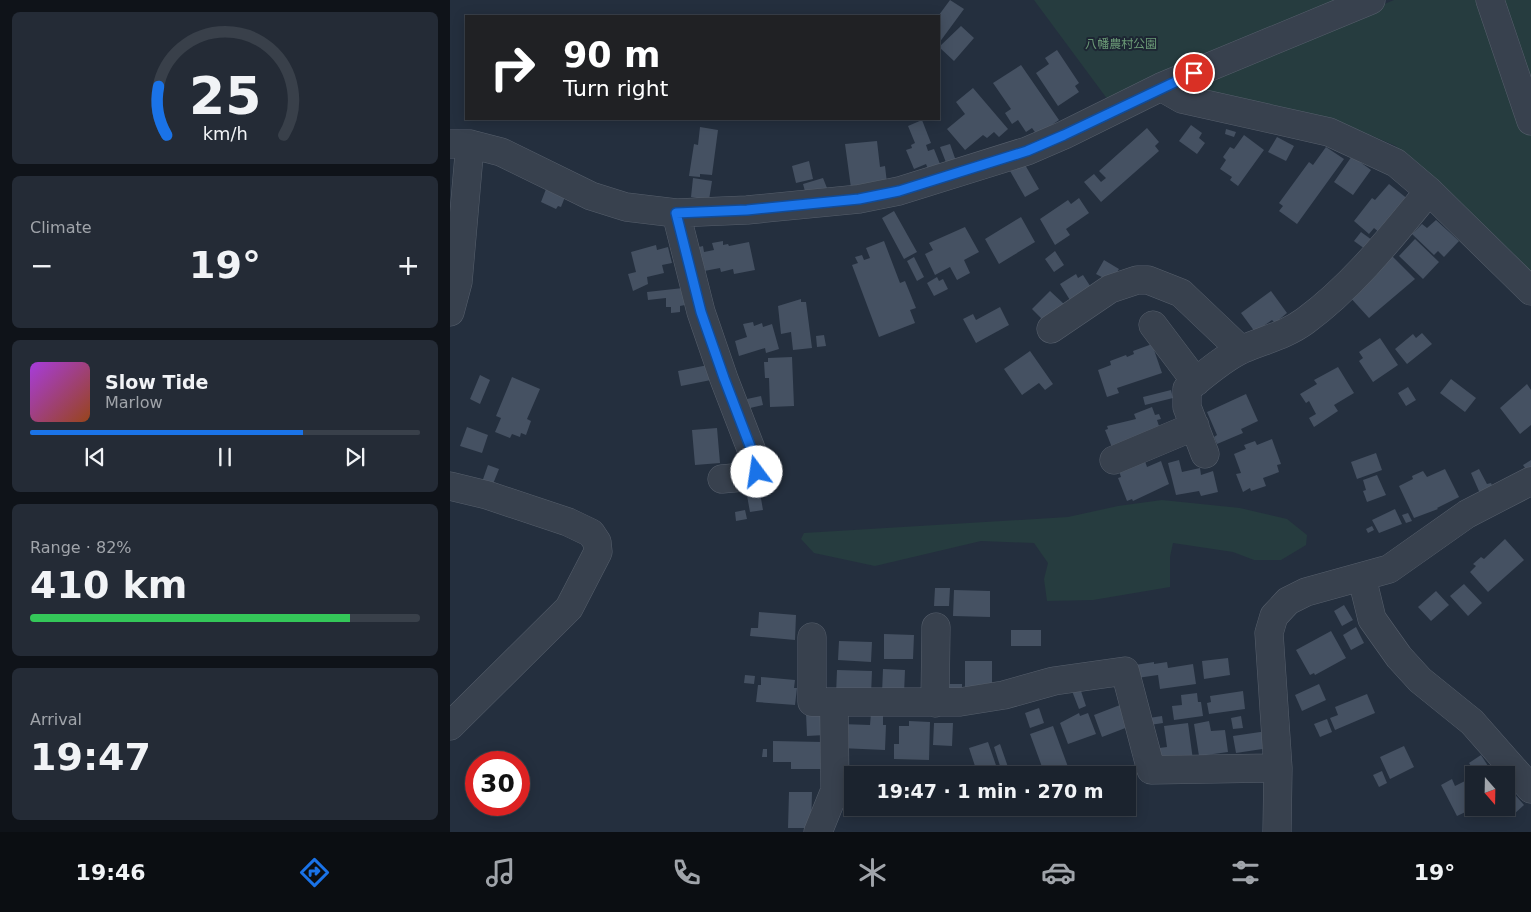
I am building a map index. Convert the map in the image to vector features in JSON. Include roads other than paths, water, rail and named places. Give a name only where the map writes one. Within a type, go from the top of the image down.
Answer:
[{"type":"street","points":[[450,312],[458,282],[460,144],[501,152],[592,196],[626,207],[676,213],[747,210],[859,199],[899,191],[1027,151],[1064,135],[1161,87],[1371,0]]},
{"type":"street","points":[[1490,0],[1531,121]]},
{"type":"street","points":[[1161,87],[1182,99],[1329,132],[1396,163],[1429,191],[1531,291]]},
{"type":"street","points":[[1205,454],[1185,397],[1187,389],[1241,350],[1280,335],[1304,322],[1338,295],[1380,250],[1429,191]]},
{"type":"street","points":[[676,213],[701,312],[758,467],[754,476],[722,479]]},
{"type":"street","points":[[1051,329],[1110,290],[1137,280],[1148,280],[1181,293],[1241,350]]},
{"type":"street","points":[[1153,325],[1196,382]]},
{"type":"street","points":[[1114,460],[1195,426]]},
{"type":"street","points":[[1277,832],[1278,768],[1269,633],[1274,616],[1288,601],[1306,592],[1389,569],[1467,514],[1531,481]]},
{"type":"street","points":[[450,486],[487,495],[568,522],[591,533],[597,542],[598,552],[569,608],[450,726]]},
{"type":"street","points":[[1362,578],[1372,619],[1399,658],[1420,680],[1472,722],[1531,789]]},
{"type":"street","points":[[935,703],[936,627]]},
{"type":"street","points":[[812,637],[812,702],[935,703],[969,701],[1004,695],[1054,681],[1125,671],[1151,770],[1278,768]]},
{"type":"street","points":[[818,832],[835,790],[834,703]]},
{"type":"park label","name":"八幡農村公園","points":[[1121,44]]}]
